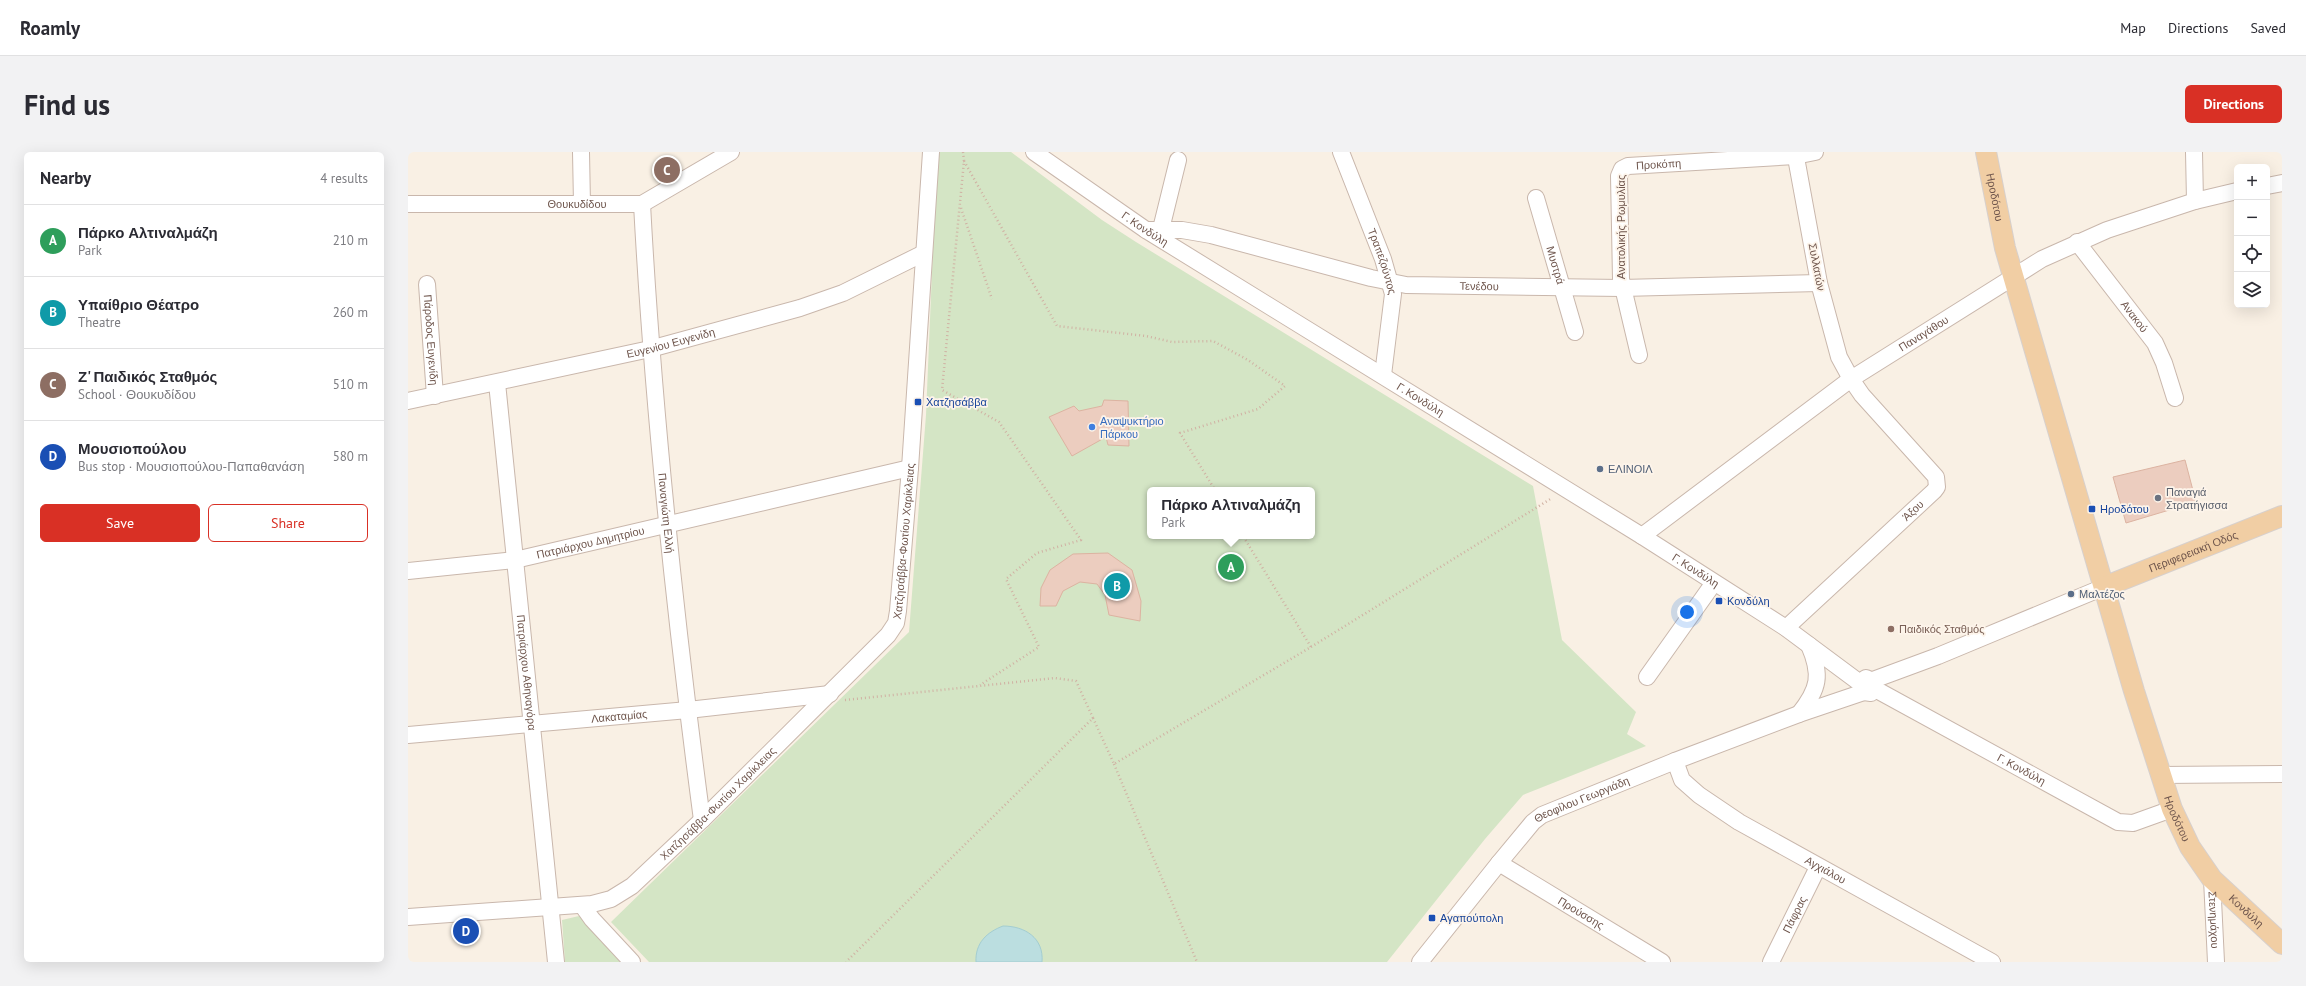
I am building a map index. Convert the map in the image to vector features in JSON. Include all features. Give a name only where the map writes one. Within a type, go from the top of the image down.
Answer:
[{"type":"main road","name":"Ηροδότου","points":[[1986,152],[2003,240],[2013,277],[2160,775],[2172,809],[2190,847],[2212,878]]},
{"type":"main road","name":"Περιφερειακή Οδός","points":[[2104,587],[2282,516]]},
{"type":"main road","name":"Κονδύλη","points":[[2212,878],[2282,944]]},
{"type":"street","points":[[581,152],[582,204]]},
{"type":"street","points":[[642,204],[731,152]]},
{"type":"street","name":"Χατζησάββα-Φωτίου Χαρίκλειας","points":[[408,917],[582,905],[602,902],[632,886],[834,697],[888,635],[896,623],[910,468],[931,152]]},
{"type":"street","name":"Γ. Κονδύλη","points":[[1034,152],[1153,230],[1642,536],[1713,584],[1786,628],[1868,685],[2118,822],[2133,823],[2172,809]]},
{"type":"street","name":"Τραπεζούντος","points":[[1341,152],[1384,259],[1391,283],[1393,300],[1383,375]]},
{"type":"street","name":"Προκόπη","points":[[1622,168],[1628,166],[1815,152]]},
{"type":"street","points":[[2194,152],[2195,201]]},
{"type":"street","name":"Συλλατών","points":[[1795,154],[1819,283],[1835,347],[1851,379]]},
{"type":"street","points":[[1153,230],[1178,160]]},
{"type":"street","name":"Ανατολικής Ρωμυλίας","points":[[1622,168],[1619,176],[1622,288],[1639,355]]},
{"type":"street","points":[[2270,185],[2282,183]]},
{"type":"street","name":"Παναγάθου","points":[[1642,536],[1851,379],[2013,277],[2077,242],[2122,224],[2195,201],[2234,192]]},
{"type":"street","name":"Μυστρά","points":[[1536,198],[1575,332]]},
{"type":"street","name":"Θουκυδίδου","points":[[408,204],[642,204]]},
{"type":"street","name":"Παναγιώτη Ελλή","points":[[642,204],[650,349],[667,526],[702,820]]},
{"type":"street","name":"Τενέδου","points":[[1153,230],[1182,230],[1211,235],[1391,283],[1406,285],[1622,288],[1819,283]]},
{"type":"street","name":"Ανακού","points":[[2077,242],[2155,343],[2164,363],[2175,398]]},
{"type":"street","name":"Ευγενίου Ευγενίδη","points":[[408,402],[650,349],[821,302],[858,286],[924,253]]},
{"type":"street","name":"Πάροδος Ευγενίδη","points":[[427,284],[435,396]]},
{"type":"street","name":"Άξου","points":[[1786,628],[1936,487],[1936,477],[1851,379]]},
{"type":"street","name":"Πατριάρχου Αθηναγόρα","points":[[497,383],[530,725],[556,962]]},
{"type":"street","name":"Πατριάρχου Δημητρίου","points":[[408,571],[515,560],[667,526],[910,468]]},
{"type":"street","points":[[1647,677],[1713,584]]},
{"type":"street","name":"Θεοφίλου Γεωργιάδη","points":[[1420,962],[1533,822],[1542,815],[1675,761],[1799,714],[2104,587]]},
{"type":"street","points":[[1799,714],[1809,701],[1817,683],[1817,665],[1809,645]]},
{"type":"street","name":"Λακαταμίας","points":[[408,735],[834,697]]},
{"type":"street","name":"Αγχιάλου","points":[[1675,761],[1682,780],[1699,795],[1739,822],[1992,962]]},
{"type":"street","points":[[2160,775],[2282,774]]},
{"type":"street","name":"Προύσσης","points":[[1499,863],[1662,962]]},
{"type":"street","name":"Πάφρας","points":[[1771,962],[1818,867]]},
{"type":"street","name":"Στενημάχου","points":[[2212,878],[2216,962]]},
{"type":"street","points":[[582,905],[592,919],[632,962]]},
{"type":"path","points":[[963,152],[964,161],[942,390],[1000,422],[1081,540],[1037,553],[1006,579],[1039,647],[980,686]]},
{"type":"path","points":[[964,161],[1057,326],[1146,336],[1172,342],[1213,340],[1248,360],[1285,386],[1258,409],[1180,433],[1213,487]]},
{"type":"path","points":[[960,206],[992,299]]},
{"type":"path","points":[[1114,764],[1311,647],[1566,489]]},
{"type":"path","points":[[1245,539],[1311,647]]},
{"type":"path","points":[[834,697],[980,686],[1055,678],[1076,681],[1114,764],[1197,962]]},
{"type":"path","points":[[846,962],[1093,718]]},
{"type":"green space","points":[[937,152],[1011,152],[1102,220],[1136,242],[1533,486],[1562,640],[1636,712],[1627,734],[1646,746],[1523,795],[1485,839],[1387,962],[649,962],[611,922],[909,632],[926,415]]},
{"type":"green space","points":[[579,916],[622,962],[565,962],[562,920]]},
{"type":"water","points":[[1003,926],[1019,928],[1032,935],[1040,946],[1042,962],[976,962],[976,955],[983,939],[992,931]]},
{"type":"building","name":"Αναψυκτήριο Πάρκου","points":[[1104,400],[1128,401],[1129,446],[1108,445],[1106,437],[1072,456],[1049,417],[1074,406],[1079,411],[1102,406]]},
{"type":"building","points":[[2185,460],[2196,502],[2126,523],[2113,477]]},
{"type":"building","points":[[1108,553],[1132,570],[1141,601],[1140,621],[1109,615],[1105,595],[1097,584],[1080,582],[1063,591],[1056,606],[1040,606],[1041,588],[1050,570],[1073,554]]},
{"type":"place","name":"Ζ' Παιδικός Σταθμός","points":[[667,170]]},
{"type":"place","name":"Χατζησάββα","points":[[918,402]]},
{"type":"place","name":"Αναψυκτήριο Πάρκου","points":[[1092,427]]},
{"type":"place","name":"ΕΛΙΝΟΙΛ","points":[[1600,469]]},
{"type":"place","name":"Παναγιά Στρατήγισσα","points":[[2158,498]]},
{"type":"place","name":"Ηροδότου","points":[[2092,509]]},
{"type":"place","name":"Πάρκο Αλτιναλμάζη","points":[[1231,567]]},
{"type":"place","name":"Υπαίθριο Θέατρο","points":[[1117,586]]},
{"type":"place","name":"Μαλτέζος","points":[[2071,594]]},
{"type":"place","name":"Κονδύλη","points":[[1719,601]]},
{"type":"place","name":"Παιδικός Σταθμός","points":[[1891,629]]},
{"type":"place","name":"Αγαπούπολη","points":[[1432,918]]},
{"type":"place","name":"Μουσιοπούλου","points":[[466,931]]}]
